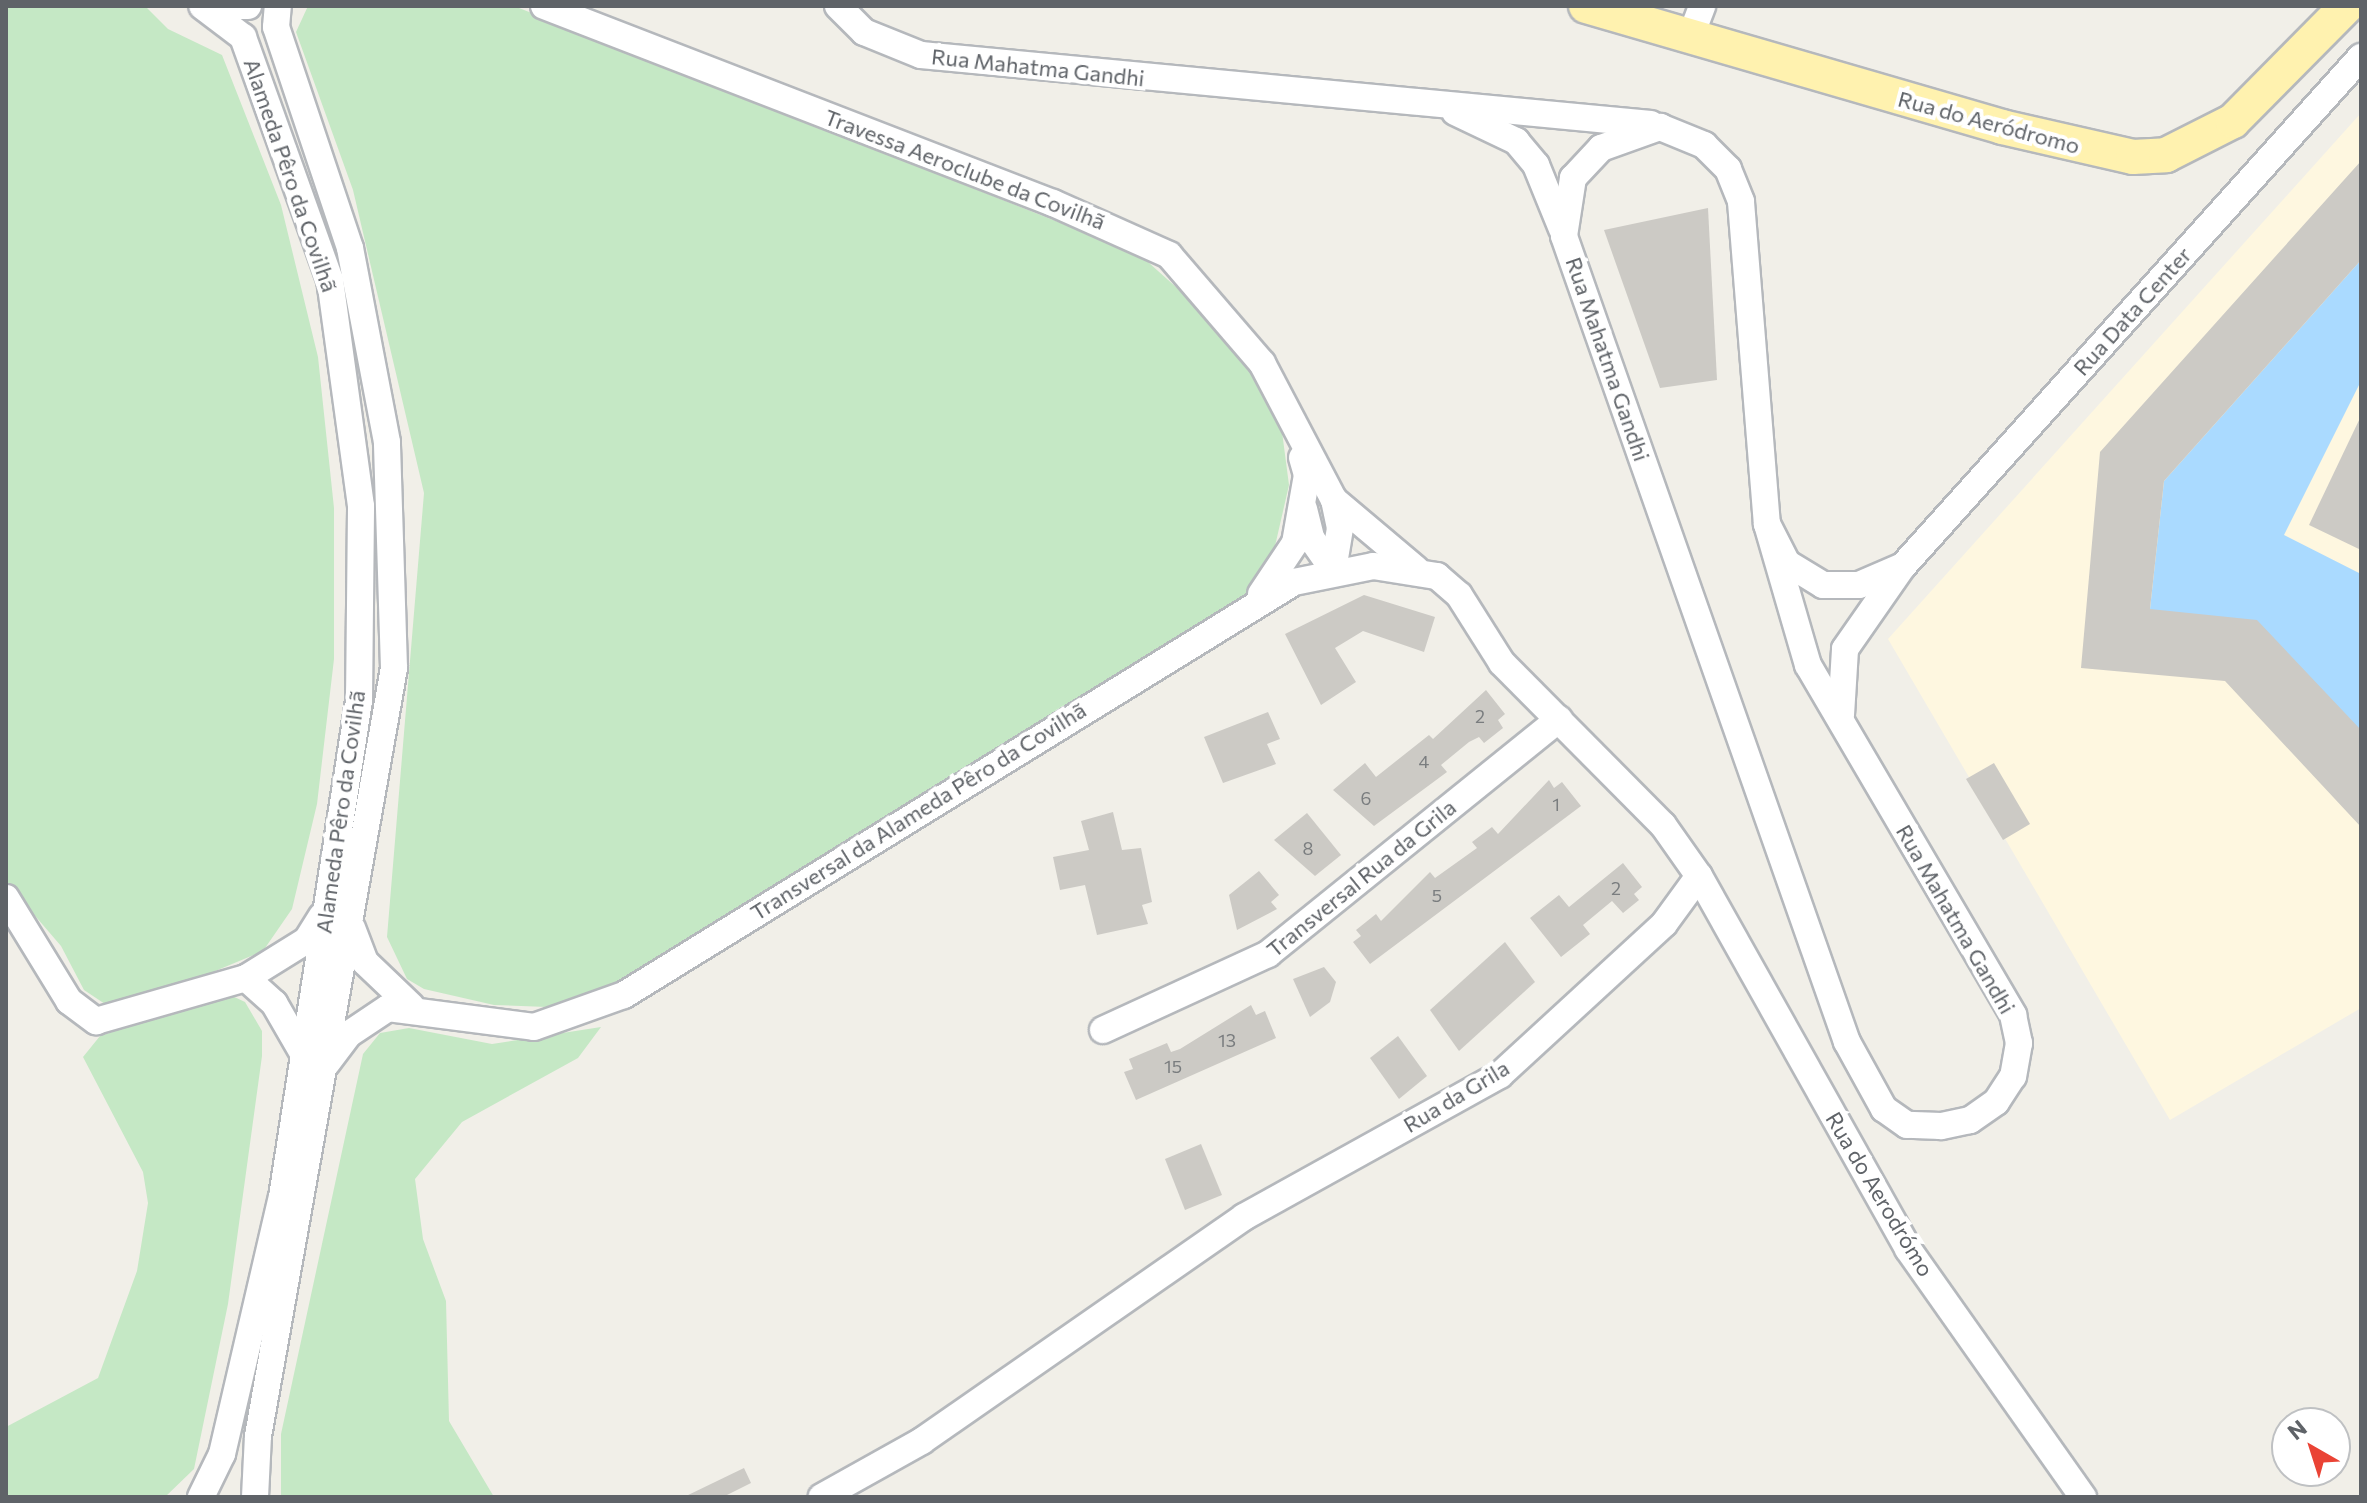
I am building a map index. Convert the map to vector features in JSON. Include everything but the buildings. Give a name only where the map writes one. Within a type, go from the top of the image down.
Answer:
[{"type":"main road","name":"Rua do Aeródromo","points":[[1586,6],[2002,127],[2104,152],[2166,155],[2233,121],[2347,6]]},
{"type":"street","points":[[205,6],[248,6]]},
{"type":"street","name":"Alameda Pêro da Covilhã","points":[[205,6],[243,37],[261,76],[330,280],[361,506],[359,701],[326,909],[315,1059],[258,1436],[255,1497]]},
{"type":"street","name":"Alameda Pêro da Covilhã","points":[[201,1497],[226,1440],[315,1059],[351,925],[394,668],[387,442],[350,248],[276,27],[278,6]]},
{"type":"street","name":"Travessa Aeroclube da Covilhã","points":[[544,6],[1080,214],[1169,255],[1262,363],[1298,442],[1334,500],[1419,571]]},
{"type":"street","name":"Rua Mahatma Gandhi","points":[[838,6],[864,32],[921,55],[1444,108],[1470,105],[1660,127],[1704,145],[1728,169],[1741,202],[1767,524],[1799,641],[1842,723],[2013,1015],[2019,1043],[2013,1076],[1996,1102],[1970,1120],[1907,1125],[1884,1109],[1847,1042],[1562,229],[1536,165],[1516,141],[1444,108]]},
{"type":"street","points":[[1690,38],[1702,6]]},
{"type":"street","name":"Rua Data Center","points":[[1842,723],[1838,687],[1845,649],[1903,566],[2361,57]]},
{"type":"street","name":"Rua Mahatma Gandhi","points":[[1562,229],[1584,163],[1618,139],[1660,127]]},
{"type":"street","name":"Travessa Aeroclube da Covilhã","points":[[1256,600],[1295,543],[1304,509],[1307,475],[1298,442]]},
{"type":"street","name":"Travessa Aeroclube da Covilhã","points":[[1333,570],[1340,528],[1334,500]]},
{"type":"street","name":"Travessa Aeroclube da Covilhã","points":[[1304,509],[1311,538],[1333,570]]},
{"type":"street","name":"Rua Data Center","points":[[1767,524],[1787,563],[1823,585],[1859,585],[1903,566]]},
{"type":"street","name":"Transversal da Alameda Pêro da Covilhã","points":[[315,1059],[367,1017],[411,1006],[534,1027],[624,995],[1256,600],[1333,570],[1419,571]]},
{"type":"street","points":[[1419,571],[1459,595],[1502,663],[1663,825],[1699,876]]},
{"type":"street","name":"Transversal Rua da Grila","points":[[1103,1030],[1268,954],[1559,719]]},
{"type":"street","name":"Rua da Grila","points":[[822,1497],[922,1441],[1244,1217],[1500,1075],[1664,924],[1699,876]]},
{"type":"street","name":"Rua do Aerodrómo","points":[[1699,876],[1908,1249],[2083,1497]]},
{"type":"street","points":[[6,898],[69,1001],[96,1021],[246,978],[307,940],[326,909]]},
{"type":"street","points":[[351,925],[365,962],[411,1006]]},
{"type":"street","points":[[246,978],[274,1003],[315,1059]]},
{"type":"shaded area","points":[[2361,113],[2361,1008],[2170,1120],[1888,639]]},
{"type":"green space","points":[[6,6],[145,6],[168,29],[222,55],[281,205],[318,357],[334,508],[334,659],[317,804],[292,909],[263,951],[117,1012],[84,990],[61,946],[6,882]]},
{"type":"green space","points":[[308,6],[514,6],[1139,254],[1233,338],[1281,424],[1289,485],[1267,581],[1172,647],[573,1008],[494,1005],[424,989],[407,979],[387,937],[424,493],[353,190],[296,32]]},
{"type":"green space","points":[[228,994],[245,1002],[262,1031],[262,1056],[228,1304],[194,1469],[165,1497],[6,1497],[6,1427],[98,1378],[137,1271],[148,1203],[143,1172],[83,1057],[100,1036]]},
{"type":"green space","points":[[601,1027],[578,1058],[462,1122],[415,1179],[423,1239],[446,1301],[449,1421],[494,1497],[281,1497],[281,1434],[363,1054],[380,1033],[409,1028],[492,1044]]},
{"type":"water","points":[[2361,260],[2361,381],[2284,535],[2361,574],[2361,730],[2150,609],[2164,481]]}]
